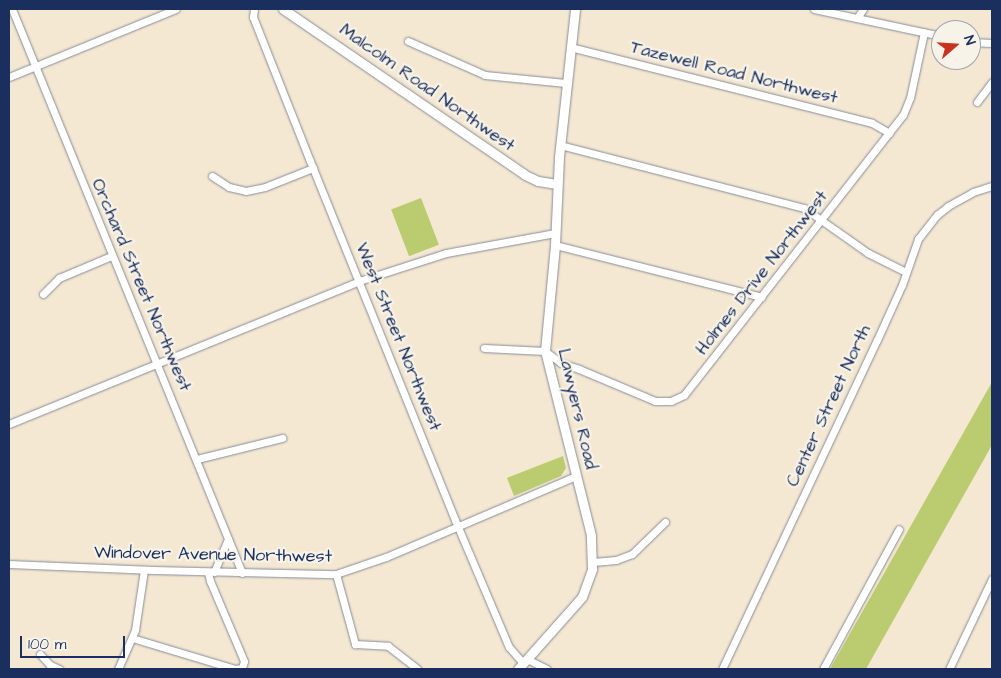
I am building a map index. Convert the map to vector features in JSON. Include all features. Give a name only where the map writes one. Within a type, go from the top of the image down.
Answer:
[{"type":"main road","name":"Malcolm Road Northwest","points":[[283,9],[525,176],[538,181],[557,184]]},
{"type":"main road","name":"Lawyers Road","points":[[523,664],[582,597],[590,579],[593,562],[591,535],[545,351],[555,245],[560,145],[575,9]]},
{"type":"street","name":"Orchard Street Northwest","points":[[12,9],[111,256],[197,459],[242,573]]},
{"type":"street","points":[[9,77],[176,9]]},
{"type":"street","name":"West Street Northwest","points":[[248,9],[253,17],[312,168],[509,647],[523,664]]},
{"type":"street","name":"West Street Northwest","points":[[253,17],[254,9]]},
{"type":"street","points":[[814,9],[931,34]]},
{"type":"street","points":[[857,18],[863,9]]},
{"type":"street","name":"Holmes Drive Northwest","points":[[545,351],[561,363],[655,400],[670,402],[684,395],[890,133],[908,103],[924,32]]},
{"type":"street","points":[[408,41],[486,75],[566,83]]},
{"type":"street","name":"Tazewell Road Northwest","points":[[570,47],[872,123],[890,133]]},
{"type":"street","points":[[977,102],[992,82]]},
{"type":"street","points":[[560,145],[798,206],[823,219],[868,254],[906,272]]},
{"type":"street","points":[[212,176],[229,187],[246,191],[265,187],[312,168]]},
{"type":"street","name":"Center Street North","points":[[722,669],[902,285],[918,239],[937,215],[960,198],[992,186]]},
{"type":"street","points":[[9,424],[359,281],[446,253],[555,233]]},
{"type":"street","points":[[555,245],[762,297]]},
{"type":"street","points":[[44,294],[59,278],[111,256]]},
{"type":"street","points":[[484,348],[545,351]]},
{"type":"street","points":[[197,459],[282,438]]},
{"type":"street","name":"Windover Avenue Northwest","points":[[9,564],[242,573],[336,574],[386,557],[576,476]]},
{"type":"street","points":[[593,562],[616,560],[632,554],[665,522]]},
{"type":"street","points":[[822,669],[899,529]]},
{"type":"street","points":[[132,638],[235,669],[242,668],[244,661],[210,581],[211,572],[228,539]]},
{"type":"street","points":[[118,669],[132,638],[140,604],[144,570]]},
{"type":"street","points":[[336,574],[355,644],[388,646],[417,669]]},
{"type":"street","points":[[949,669],[992,579]]},
{"type":"street","points":[[40,654],[50,665],[59,669]]},
{"type":"street","points":[[523,664],[547,669]]},
{"type":"green space","points":[[421,198],[439,245],[409,256],[391,209]]},
{"type":"green space","points":[[992,382],[992,445],[866,669],[830,669]]},
{"type":"green space","points":[[563,456],[566,468],[561,476],[514,496],[507,478]]}]
